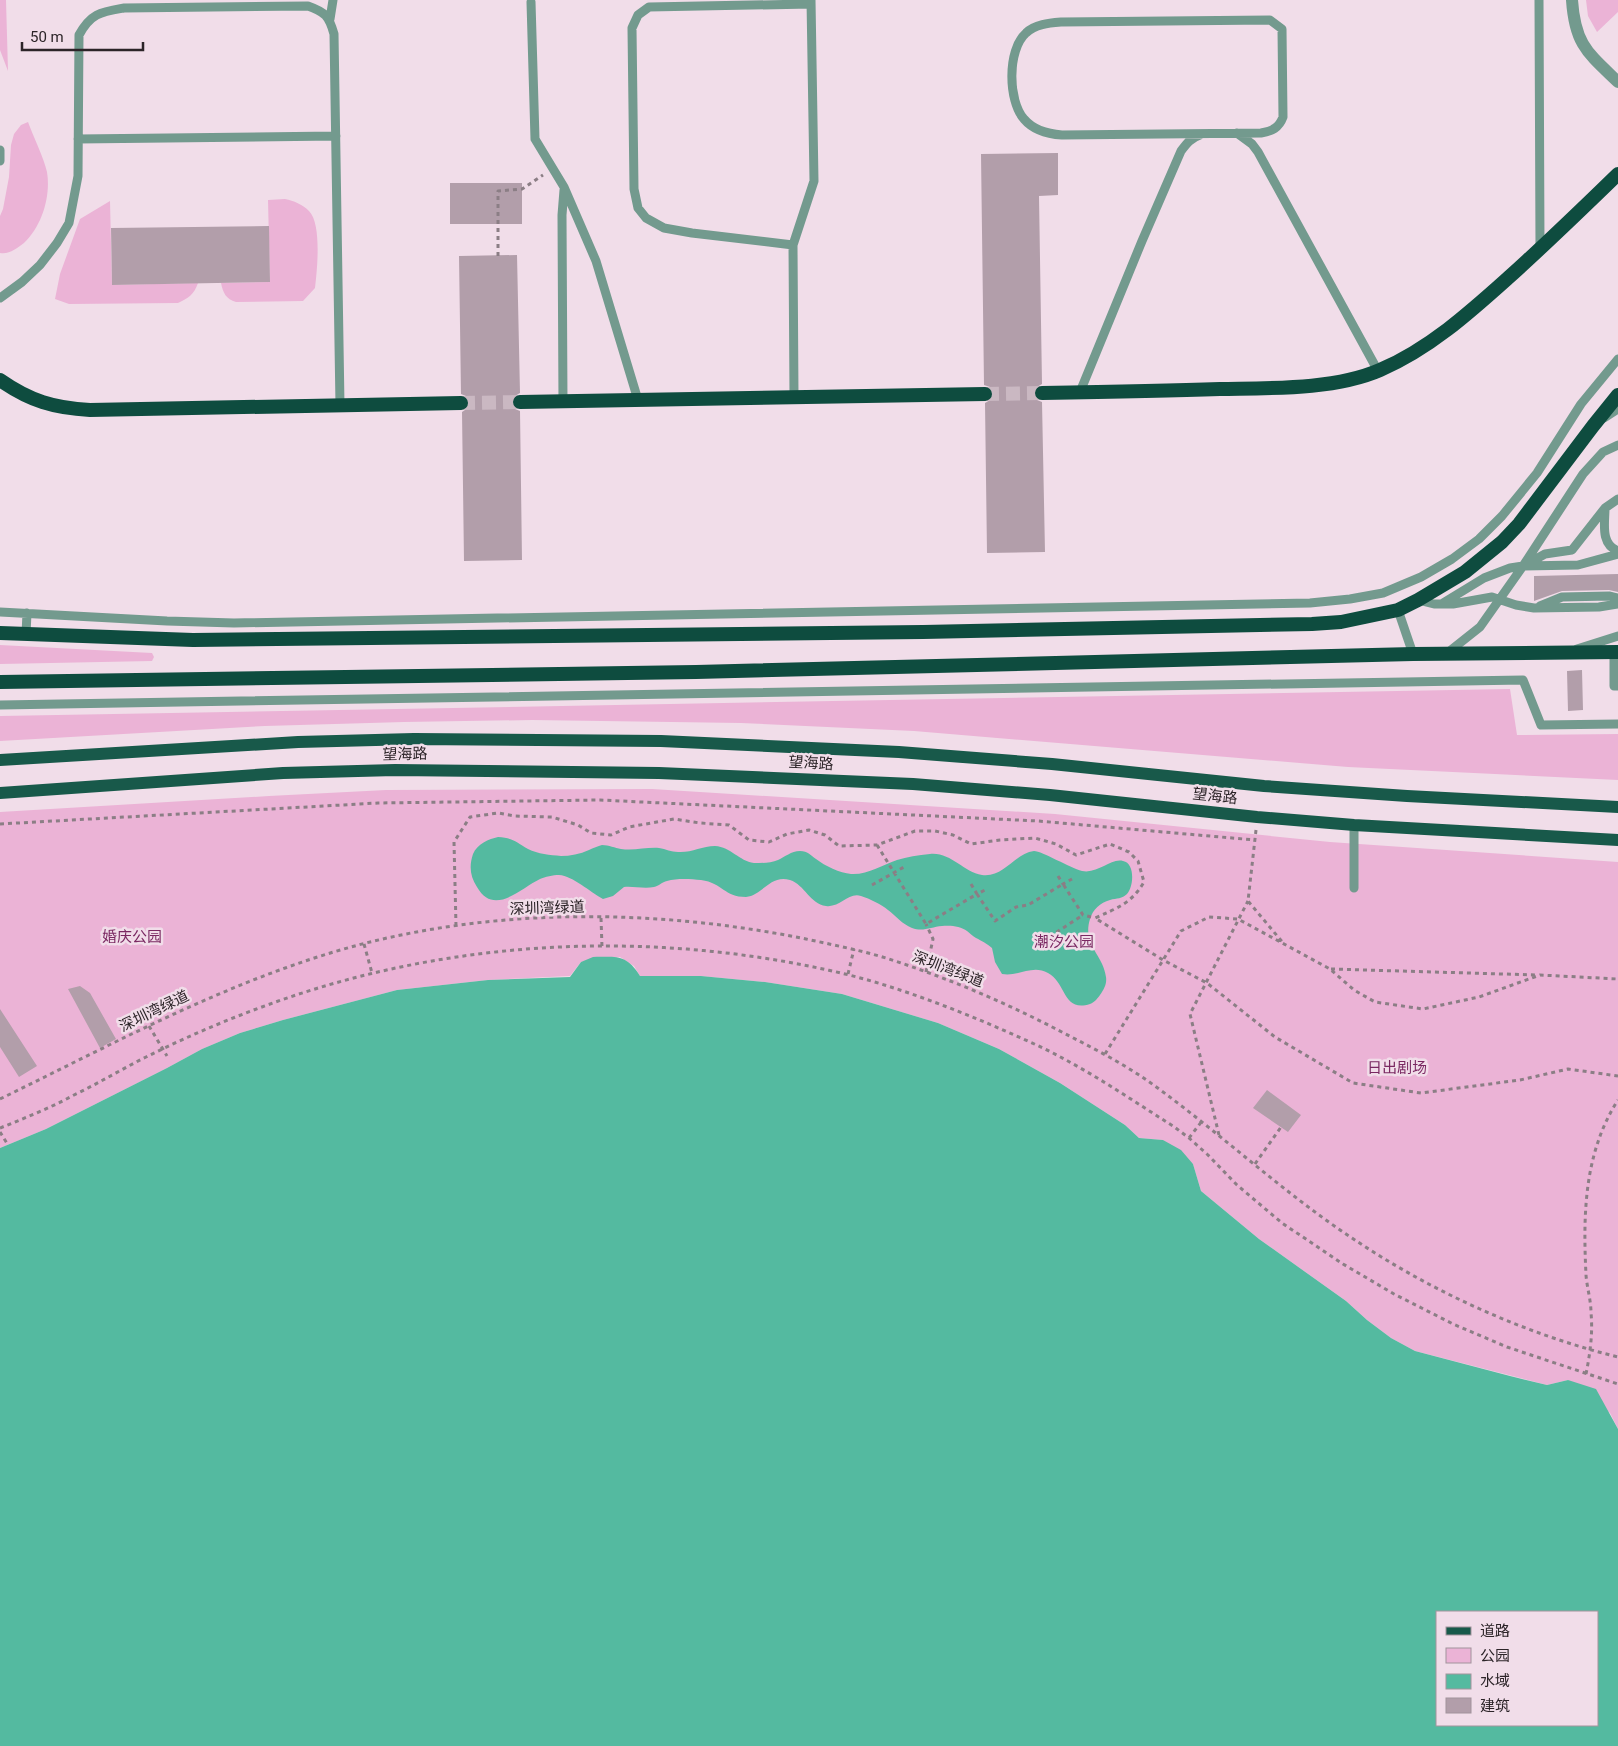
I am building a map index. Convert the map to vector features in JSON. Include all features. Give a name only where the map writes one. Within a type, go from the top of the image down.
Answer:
[{"type":"highway","points":[[1042,393],[1294,387],[1342,381],[1378,371],[1405,358],[1433,340],[1486,298],[1618,174]]},
{"type":"highway","points":[[0,380],[27,397],[46,404],[70,409],[90,410],[461,403]]},
{"type":"highway","points":[[520,402],[984,394]]},
{"type":"highway","points":[[0,633],[194,640],[923,632],[1341,622],[1398,610],[1465,572],[1502,542],[1618,395]]},
{"type":"highway","points":[[0,682],[696,672],[1413,654],[1616,652]]},
{"type":"main road","name":"望海路","points":[[0,760],[298,742],[414,739],[661,740],[899,752],[1052,764],[1273,787],[1618,807]]},
{"type":"main road","name":"望海路","points":[[0,793],[283,773],[396,770],[659,772],[913,784],[1050,795],[1257,817],[1354,825],[1618,840]]},
{"type":"street","points":[[1572,0],[1575,29],[1581,43],[1618,82]]},
{"type":"lane","points":[[333,0],[330,19],[336,52],[340,405]]},
{"type":"lane","points":[[1539,0],[1540,249]]},
{"type":"lane","points":[[531,2],[535,139],[564,187],[596,261],[638,400]]},
{"type":"lane","points":[[793,245],[664,228],[646,218],[638,208],[634,189],[632,28],[638,15],[649,8],[811,2],[814,182],[793,245],[794,397]]},
{"type":"lane","points":[[0,298],[22,282],[40,265],[69,223],[78,176],[79,35],[87,21],[103,12],[124,8],[308,6],[320,10],[330,19]]},
{"type":"lane","points":[[1270,20],[1282,29],[1283,117],[1280,125],[1275,130],[1260,133],[1204,134],[1062,136],[1042,132],[1025,120],[1019,113],[1015,101],[1012,62],[1016,48],[1025,33],[1032,28],[1051,23],[1270,20]]},
{"type":"lane","points":[[1236,133],[1252,144],[1258,152],[1378,371]]},
{"type":"lane","points":[[1080,392],[1181,151],[1186,143],[1204,134]]},
{"type":"lane","points":[[78,139],[336,136]]},
{"type":"lane","points":[[0,150],[0,161]]},
{"type":"lane","points":[[563,402],[562,215],[564,187]]},
{"type":"lane","points":[[0,612],[234,623],[1310,603],[1350,599],[1383,593],[1421,577],[1452,559],[1479,539],[1502,516],[1537,473],[1581,404],[1618,359]]},
{"type":"lane","points":[[1593,426],[1618,409]]},
{"type":"lane","points":[[1446,654],[1480,627],[1590,465],[1603,452],[1618,445]]},
{"type":"lane","points":[[1523,566],[1545,554],[1572,550],[1604,508],[1618,499]]},
{"type":"lane","points":[[1604,508],[1605,538],[1612,549],[1618,552]]},
{"type":"lane","points":[[1440,604],[1484,578],[1499,572],[1523,566],[1578,565],[1618,552]]},
{"type":"lane","points":[[1534,608],[1562,597],[1609,596],[1618,598]]},
{"type":"lane","points":[[1418,600],[1453,604],[1485,597],[1500,598],[1516,605],[1534,608],[1599,607],[1618,604]]},
{"type":"lane","points":[[1398,610],[1413,654]]},
{"type":"lane","points":[[26,634],[27,613]]},
{"type":"lane","points":[[1565,653],[1618,636]]},
{"type":"lane","points":[[1616,652],[1614,686],[1618,686]]},
{"type":"lane","points":[[0,705],[1523,680],[1541,725],[1618,724]]},
{"type":"lane","points":[[1354,825],[1354,888]]},
{"type":"path","points":[[498,256],[498,191],[522,189],[553,168]]},
{"type":"path","points":[[0,824],[378,803],[600,800],[1038,821],[1255,840]]},
{"type":"path","points":[[456,926],[454,842],[470,817],[498,813],[515,816],[552,817],[578,825],[591,833],[611,835],[629,827],[674,818],[700,823],[729,825],[749,840],[769,842],[787,834],[809,830],[825,835],[839,846],[877,845],[915,831],[935,831],[953,835],[970,844],[1035,838],[1056,844],[1076,855],[1110,844],[1129,852],[1138,861],[1144,882],[1138,893],[1127,903],[1095,918]]},
{"type":"path","points":[[1218,1135],[1190,1014],[1248,900],[1257,817]]},
{"type":"path","points":[[877,845],[926,924],[933,939],[926,972]]},
{"type":"path","points":[[872,885],[904,866]]},
{"type":"path","points":[[1058,876],[1083,915],[1095,918],[1163,960],[1207,983],[1274,1037],[1352,1083],[1421,1094],[1520,1080],[1568,1069],[1618,1076]]},
{"type":"path","points":[[971,884],[995,921],[1016,907],[1028,905],[1072,879]]},
{"type":"path","points":[[926,924],[987,888]]},
{"type":"path","points":[[1248,900],[1286,946]]},
{"type":"path","points":[[1043,941],[1083,915]]},
{"type":"path","points":[[1104,1054],[1181,931],[1209,917],[1238,919],[1330,969],[1354,990],[1375,1002],[1423,1009],[1480,997],[1540,975]]},
{"type":"path","points":[[601,918],[602,946]]},
{"type":"path","name":"深圳湾绿道","points":[[0,1099],[148,1026],[247,982],[286,967],[413,932],[500,921],[601,918],[664,919],[732,926],[854,949],[900,962],[1022,1012],[1104,1054],[1146,1080],[1202,1121],[1301,1201],[1352,1238],[1407,1271],[1463,1300],[1521,1326],[1590,1350],[1618,1357]]},
{"type":"path","points":[[1050,936],[1057,945]]},
{"type":"path","points":[[364,944],[372,973]]},
{"type":"path","points":[[0,1128],[30,1117],[75,1095],[196,1032],[296,996],[372,973],[437,959],[537,948],[602,946],[672,947],[730,952],[783,960],[848,974],[901,990],[1020,1037],[1067,1060],[1173,1126],[1189,1138],[1237,1185],[1282,1223],[1342,1264],[1394,1294],[1453,1324],[1507,1347],[1618,1384]]},
{"type":"path","points":[[848,974],[854,949]]},
{"type":"path","points":[[1330,969],[1618,979]]},
{"type":"path","points":[[148,1026],[167,1056]]},
{"type":"path","points":[[1586,1374],[1590,1350],[1591,1313],[1586,1278],[1584,1231],[1587,1193],[1593,1155],[1608,1117],[1618,1100]]},
{"type":"path","points":[[1189,1138],[1202,1121]]},
{"type":"path","points":[[1255,1164],[1281,1128]]},
{"type":"path","points":[[0,1132],[8,1145]]},
{"type":"green space","points":[[0,0],[6,0],[8,71],[0,50]]},
{"type":"green space","points":[[1586,0],[1618,0],[1618,12],[1597,32],[1588,16]]},
{"type":"green space","points":[[28,122],[47,172],[48,191],[46,201],[36,228],[24,243],[13,251],[0,253],[0,216],[9,177],[11,145],[14,134],[21,125]]},
{"type":"green space","points":[[285,199],[304,206],[313,217],[316,226],[318,248],[315,288],[303,301],[233,301],[226,295],[221,283],[270,282],[268,200]]},
{"type":"green space","points":[[110,201],[112,285],[198,283],[190,296],[178,303],[69,304],[55,299],[60,274],[80,219]]},
{"type":"green space","points":[[0,645],[152,653],[154,657],[152,661],[0,664]]},
{"type":"green space","points":[[1510,689],[1517,735],[1618,734],[1618,780],[1348,767],[914,731],[741,723],[532,720],[404,722],[265,726],[0,741],[0,716]]},
{"type":"green space","points":[[652,789],[1055,814],[1330,842],[1618,862],[1618,1429],[1610,1413],[1568,1380],[1547,1385],[1415,1351],[1391,1338],[1346,1301],[1259,1239],[1201,1191],[1193,1164],[1163,1140],[1139,1138],[1125,1125],[1060,1083],[999,1049],[938,1023],[842,994],[765,982],[701,976],[640,976],[634,966],[620,957],[581,962],[570,976],[488,980],[397,990],[240,1033],[202,1049],[46,1129],[0,1148],[0,812],[386,790]]},
{"type":"water","name":"潮汐公园","points":[[498,837],[511,839],[536,852],[561,856],[579,854],[602,845],[619,849],[659,848],[673,852],[715,846],[726,849],[749,862],[760,863],[775,861],[794,852],[803,851],[833,869],[851,874],[869,871],[901,859],[937,854],[951,859],[975,873],[990,875],[997,873],[1021,856],[1034,851],[1082,871],[1094,870],[1114,862],[1123,861],[1130,866],[1132,881],[1125,896],[1103,903],[1091,915],[1088,928],[1089,936],[1104,969],[1106,982],[1103,991],[1096,1000],[1081,1006],[1070,1001],[1054,977],[1048,973],[1031,970],[1014,974],[1002,974],[995,962],[992,948],[962,928],[948,926],[923,929],[912,928],[872,900],[856,895],[836,905],[820,905],[800,886],[790,880],[777,880],[752,896],[746,897],[733,895],[714,884],[701,880],[675,879],[650,888],[624,887],[613,896],[603,899],[570,878],[557,875],[540,879],[508,898],[491,900],[484,896],[477,887],[471,871],[471,863],[477,847]]},
{"type":"water","points":[[593,957],[615,957],[625,960],[640,976],[701,976],[765,982],[842,994],[938,1023],[999,1049],[1060,1083],[1125,1125],[1139,1138],[1163,1140],[1181,1150],[1193,1164],[1201,1191],[1259,1239],[1346,1301],[1391,1338],[1415,1351],[1510,1376],[1547,1385],[1568,1380],[1596,1389],[1618,1429],[1618,1746],[0,1746],[0,1148],[46,1129],[202,1049],[240,1033],[283,1020],[397,990],[488,980],[570,977],[581,962]]},
{"type":"building","points":[[1058,153],[1058,195],[1039,196],[1042,384],[1035,388],[1033,394],[1037,400],[1042,402],[1045,552],[987,553],[985,403],[992,399],[994,393],[990,387],[984,385],[981,154]]},
{"type":"building","points":[[450,183],[522,183],[522,224],[450,224]]},
{"type":"building","points":[[269,226],[270,282],[112,285],[111,228]]},
{"type":"building","points":[[517,255],[520,393],[513,397],[511,403],[515,409],[520,411],[522,560],[464,561],[462,412],[468,408],[470,402],[466,396],[461,394],[459,256]]},
{"type":"building","points":[[1618,574],[1618,592],[1609,590],[1562,591],[1534,601],[1534,576]]},
{"type":"building","points":[[1582,670],[1583,710],[1568,711],[1567,671]]},
{"type":"building","points":[[80,986],[90,993],[116,1039],[100,1048],[68,989]]},
{"type":"building","points":[[0,1009],[37,1066],[19,1077],[0,1047]]},
{"type":"building","points":[[1267,1090],[1301,1115],[1288,1132],[1253,1108]]},
{"type":"tunnel","points":[[985,394],[1042,393]]},
{"type":"tunnel","points":[[461,403],[520,402]]},
{"type":"park label","name":"婚庆公园","points":[[132,937]]},
{"type":"park label","name":"日出剧场","points":[[1397,1068]]}]
